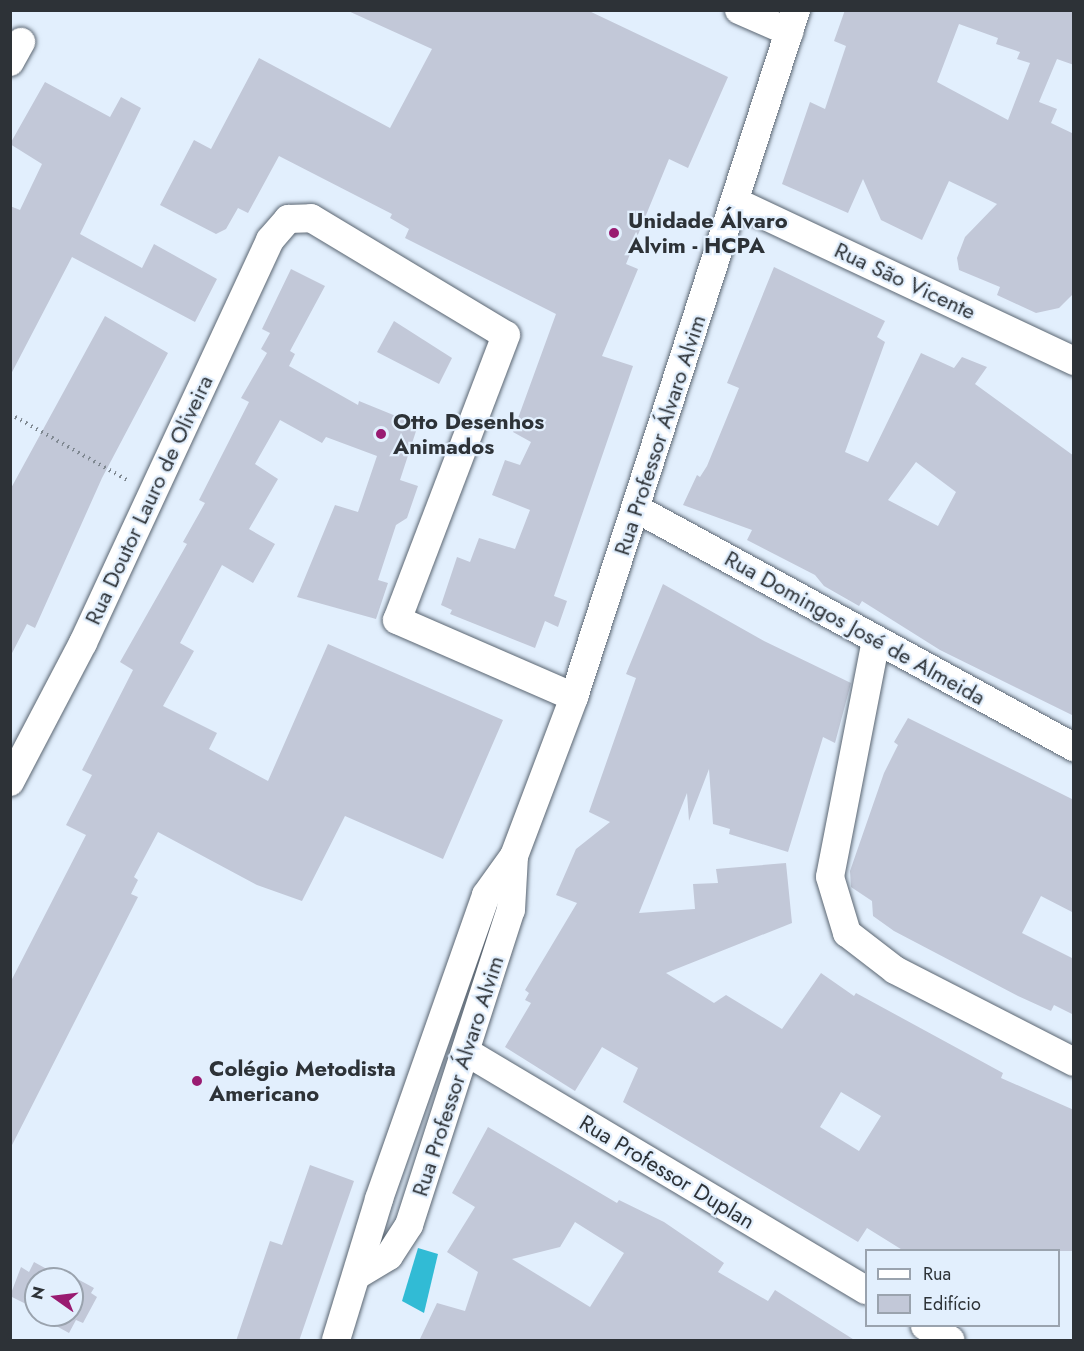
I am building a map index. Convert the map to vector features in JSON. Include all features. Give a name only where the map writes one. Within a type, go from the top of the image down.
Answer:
[{"type":"street","points":[[739,10],[793,21]]},
{"type":"street","name":"Rua Professor Álvaro Alvim","points":[[336,1341],[359,1274],[379,1199],[486,895],[514,856],[574,697],[637,509],[793,21]]},
{"type":"street","name":"Rua São Vicente","points":[[736,202],[1074,361]]},
{"type":"street","name":"Rua Doutor Lauro de Oliveira","points":[[10,782],[153,495],[270,240],[288,219],[312,218],[506,335],[397,620],[574,697]]},
{"type":"street","name":"Rua Domingos José de Almeida","points":[[637,509],[1074,747]]},
{"type":"street","points":[[876,640],[830,877],[847,933],[895,970],[1074,1062]]},
{"type":"street","name":"Rua Professor Álvaro Alvim","points":[[359,1274],[389,1256],[409,1225],[468,1053],[511,910],[514,856]]},
{"type":"street","name":"Rua Professor Duplan","points":[[468,1053],[865,1289]]},
{"type":"street","points":[[927,1327],[950,1341]]},
{"type":"path","points":[[10,414],[153,495]]},
{"type":"water","points":[[418,1248],[438,1254],[424,1313],[402,1301]]},
{"type":"building","points":[[346,10],[587,10],[728,77],[688,168],[669,159],[626,264],[638,269],[602,356],[633,366],[554,596],[567,601],[558,627],[545,621],[535,648],[450,614],[452,610],[441,605],[457,557],[470,562],[479,538],[515,549],[530,510],[492,495],[505,460],[520,465],[531,442],[513,432],[556,314],[405,238],[409,229],[390,218],[392,214],[279,156],[248,213],[238,208],[226,229],[216,234],[160,205],[194,140],[211,149],[259,58],[390,128],[432,49]]},
{"type":"building","points":[[845,10],[1074,10],[1074,65],[1057,59],[1039,102],[1057,109],[1051,123],[1074,134],[1074,293],[1059,308],[1036,313],[997,295],[1000,287],[959,270],[957,258],[965,237],[997,204],[949,181],[922,240],[881,220],[863,179],[848,213],[782,184],[810,102],[825,109],[846,46],[834,41]],"holes":[[[959,24],[998,38],[996,44],[1020,52],[1017,59],[1030,63],[1008,120],[937,82]]]},
{"type":"building","points":[[45,82],[110,117],[121,97],[141,108],[80,234],[142,268],[154,244],[217,279],[195,322],[72,257],[10,376],[10,206],[20,210],[42,164],[10,144]]},
{"type":"building","points":[[774,267],[885,321],[877,337],[885,342],[845,452],[868,462],[921,353],[954,368],[962,357],[987,367],[975,384],[1074,456],[1074,716],[940,650],[862,601],[859,606],[824,586],[815,575],[747,540],[752,530],[683,505],[697,475],[700,477],[707,466],[739,388],[727,383]],"holes":[[[916,462],[956,492],[938,526],[888,500]]]},
{"type":"building","points":[[291,269],[325,286],[290,351],[295,354],[289,366],[358,405],[359,401],[418,425],[400,480],[418,486],[407,518],[396,525],[378,580],[388,583],[376,619],[297,597],[335,505],[358,512],[377,456],[326,437],[322,443],[280,420],[255,464],[278,479],[249,529],[275,544],[253,583],[222,565],[180,643],[194,651],[163,706],[217,733],[209,749],[268,781],[328,644],[503,720],[443,859],[345,816],[302,901],[257,885],[158,832],[134,877],[138,880],[131,894],[138,897],[10,1149],[10,983],[86,835],[66,825],[92,775],[82,770],[133,670],[120,662],[187,544],[183,542],[205,503],[199,500],[249,402],[241,398],[267,353],[261,349],[270,333],[262,329]]},
{"type":"building","points":[[105,316],[168,353],[102,478],[35,628],[27,624],[10,657],[10,490]]},
{"type":"building","points":[[394,321],[452,358],[439,384],[377,352]]},
{"type":"building","points":[[663,584],[764,641],[851,683],[835,743],[823,737],[788,852],[729,834],[730,829],[713,824],[709,769],[689,821],[687,793],[639,913],[695,909],[693,884],[718,883],[716,869],[786,863],[792,923],[666,973],[714,1003],[726,995],[782,1029],[821,973],[854,996],[856,993],[1003,1073],[1001,1078],[1074,1110],[1074,1251],[1060,1251],[1060,1249],[901,1249],[867,1228],[858,1242],[623,1102],[638,1068],[602,1047],[575,1091],[505,1047],[531,1003],[525,1000],[529,993],[525,990],[577,903],[556,895],[576,849],[610,822],[589,812],[636,678],[626,674]],"holes":[[[841,1092],[881,1116],[859,1151],[820,1127]]]},
{"type":"building","points":[[908,718],[1074,800],[1074,913],[1041,896],[1022,933],[1074,959],[1074,1015],[1054,1005],[1051,1011],[1018,996],[894,931],[873,916],[872,901],[851,887],[850,871],[884,773],[898,745],[894,742]]},
{"type":"building","points":[[488,1127],[617,1203],[619,1200],[664,1222],[724,1263],[718,1272],[768,1301],[775,1290],[856,1341],[419,1341],[437,1303],[465,1311],[478,1272],[447,1252],[475,1207],[452,1193]],"holes":[[[575,1222],[624,1253],[590,1307],[512,1259],[560,1247]]]},
{"type":"building","points":[[310,1165],[354,1181],[299,1341],[236,1341],[270,1241],[282,1245]]},
{"type":"building","points":[[34,1262],[43,1267],[32,1267]]},
{"type":"building","points":[[21,1267],[24,1269],[24,1303],[10,1296]]},
{"type":"building","points":[[84,1283],[94,1288],[91,1293],[97,1297],[84,1321]]},
{"type":"building","points":[[58,1327],[72,1327],[69,1333]]},
{"type":"place","name":"Unidade Álvaro Alvim - HCPA","points":[[614,233]]},
{"type":"place","name":"Otto Desenhos Animados","points":[[381,434]]},
{"type":"place","name":"Colégio Metodista Americano","points":[[197,1081]]}]
